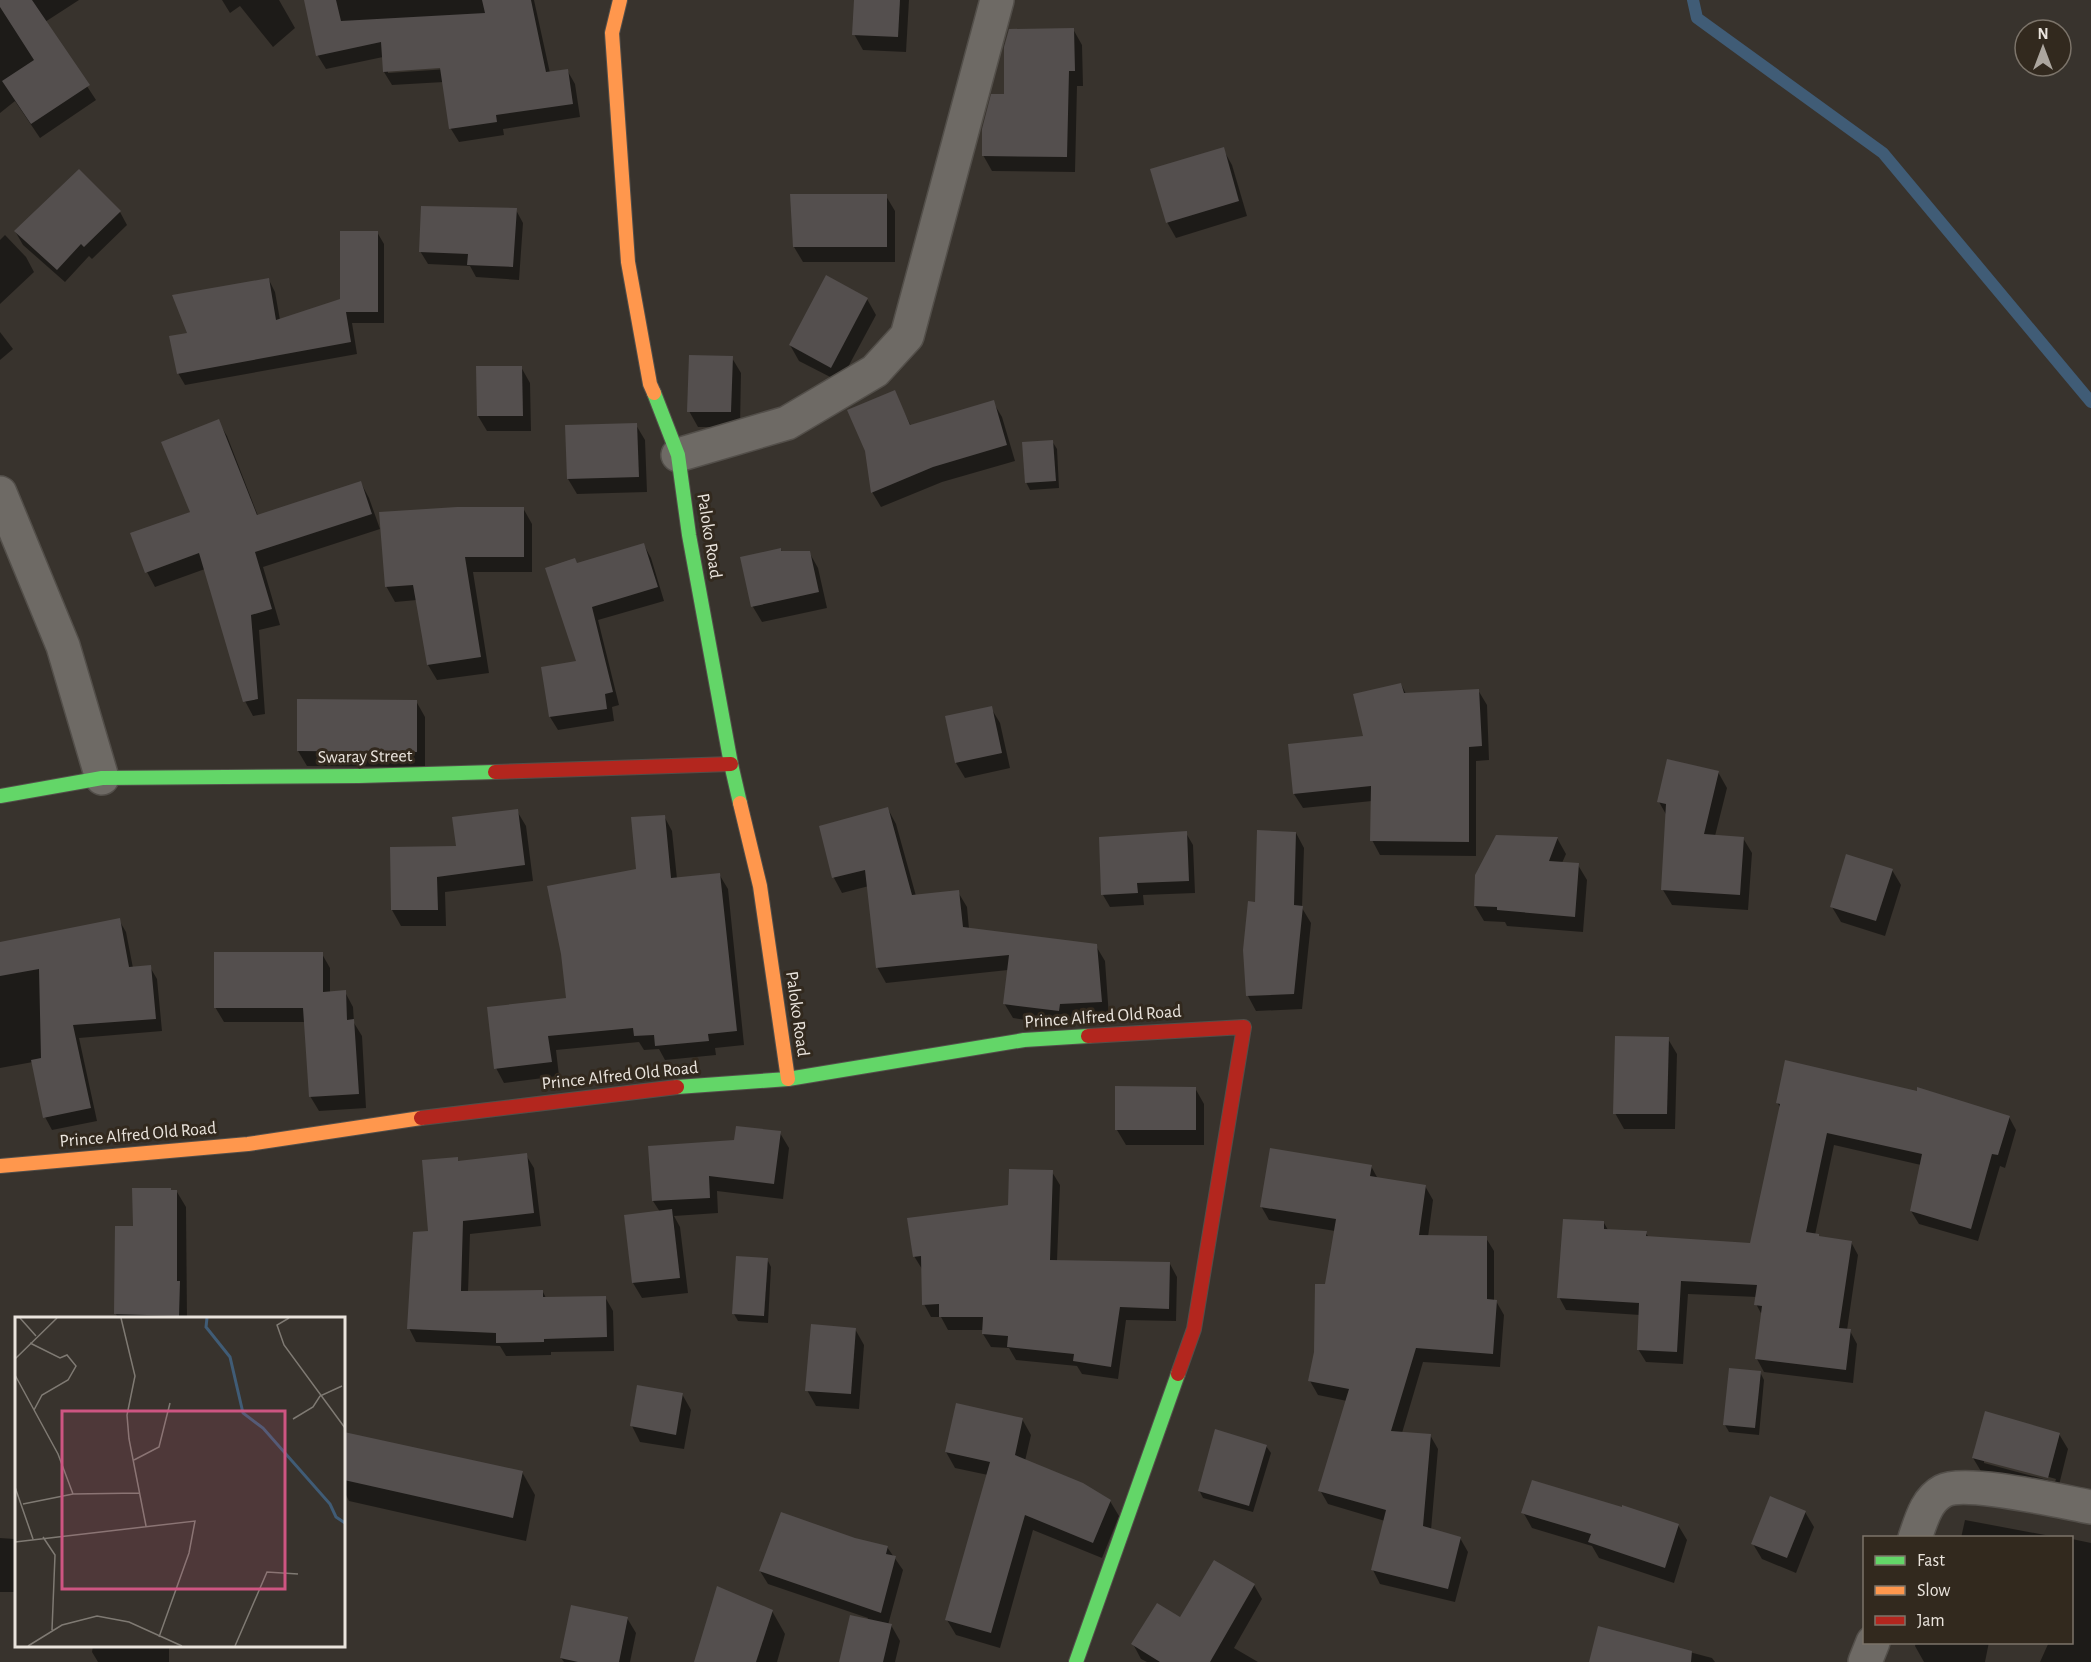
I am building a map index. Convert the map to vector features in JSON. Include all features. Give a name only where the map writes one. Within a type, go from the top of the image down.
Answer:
[{"type":"street","name":"Paloko Road","points":[[620,0],[612,33],[628,262],[650,384],[678,455],[688,535],[732,764],[760,886],[788,1079]]},
{"type":"street","points":[[678,455],[787,423],[875,371],[907,336],[997,0]]},
{"type":"street","points":[[0,493],[63,646],[102,778]]},
{"type":"street","name":"Swaray Street","points":[[0,796],[102,778],[359,776],[732,764]]},
{"type":"street","name":"Prince Alfred Old Road","points":[[0,1166],[248,1144],[452,1114],[648,1090],[788,1079],[1024,1040],[1244,1027],[1194,1329],[1076,1662]]},
{"type":"street","points":[[1916,1536],[1927,1506],[1944,1490],[1971,1487],[2091,1507]]},
{"type":"street","points":[[1865,1662],[1872,1644]]},
{"type":"building","points":[[0,0],[32,0],[90,85],[31,124],[2,81],[34,60],[0,7]]},
{"type":"building","points":[[304,0],[336,0],[341,21],[485,13],[482,0],[531,0],[546,72],[568,69],[573,104],[496,115],[497,122],[449,129],[440,68],[383,72],[381,42],[316,56]]},
{"type":"building","points":[[854,0],[900,0],[898,37],[852,35]]},
{"type":"building","points":[[1074,28],[1075,71],[1069,71],[1067,157],[982,156],[982,129],[991,94],[1004,94],[1004,47],[1009,29]]},
{"type":"building","points":[[1224,147],[1239,201],[1166,223],[1150,169]]},
{"type":"building","points":[[79,169],[121,211],[84,247],[81,244],[57,270],[14,231]]},
{"type":"building","points":[[790,194],[887,194],[887,247],[793,247]]},
{"type":"building","points":[[421,206],[517,208],[513,267],[467,265],[468,254],[419,252]]},
{"type":"building","points":[[340,231],[378,231],[378,312],[346,312],[351,342],[177,374],[169,336],[187,333],[172,295],[269,278],[276,320],[340,299]]},
{"type":"building","points":[[826,275],[868,298],[831,368],[789,345]]},
{"type":"building","points":[[689,355],[733,356],[731,412],[687,412]]},
{"type":"building","points":[[476,366],[522,366],[523,416],[477,416]]},
{"type":"building","points":[[895,390],[910,425],[994,400],[1007,445],[933,467],[871,493],[865,451],[847,410]]},
{"type":"building","points":[[219,419],[257,515],[361,481],[372,514],[255,552],[272,609],[251,615],[258,699],[243,702],[199,553],[145,573],[130,533],[190,512],[161,442]]},
{"type":"building","points":[[637,423],[639,477],[567,479],[565,425]]},
{"type":"building","points":[[1053,440],[1056,481],[1025,483],[1022,442]]},
{"type":"building","points":[[457,507],[524,507],[524,557],[465,557],[481,657],[427,665],[413,585],[385,587],[379,512]]},
{"type":"building","points":[[644,543],[658,587],[592,607],[613,692],[605,694],[607,709],[549,717],[541,667],[576,661],[545,568],[575,558],[577,563]]},
{"type":"building","points":[[781,548],[781,551],[810,551],[819,592],[751,607],[740,557]]},
{"type":"building","points":[[1401,683],[1404,693],[1479,689],[1482,746],[1469,747],[1469,842],[1370,841],[1371,786],[1293,794],[1288,744],[1363,736],[1353,694]]},
{"type":"building","points":[[297,699],[417,700],[417,752],[297,751]]},
{"type":"building","points":[[992,706],[1002,753],[955,763],[945,716]]},
{"type":"building","points":[[1667,759],[1719,771],[1704,834],[1744,837],[1740,895],[1661,890],[1666,804],[1657,802]]},
{"type":"building","points":[[888,807],[912,895],[959,890],[963,927],[1097,944],[1102,1002],[1060,1004],[1059,1011],[1003,1004],[1009,955],[876,968],[865,870],[832,878],[819,826]]},
{"type":"building","points":[[518,809],[525,865],[437,877],[438,910],[391,910],[390,847],[456,846],[452,817]]},
{"type":"building","points":[[665,815],[671,878],[720,873],[737,1031],[708,1034],[709,1041],[655,1046],[654,1035],[634,1036],[633,1028],[548,1036],[552,1062],[494,1069],[487,1007],[566,998],[561,954],[547,886],[636,869],[631,817]]},
{"type":"building","points":[[1257,830],[1296,832],[1294,905],[1303,906],[1294,994],[1246,996],[1243,950],[1248,901],[1255,902]]},
{"type":"building","points":[[1187,831],[1189,881],[1137,883],[1138,893],[1101,895],[1099,837]]},
{"type":"building","points":[[1496,835],[1558,837],[1549,861],[1579,863],[1575,917],[1474,906],[1475,875]]},
{"type":"building","points":[[1846,854],[1893,869],[1876,921],[1830,907]]},
{"type":"building","points":[[120,918],[129,967],[151,965],[156,1019],[73,1025],[91,1108],[43,1118],[31,1060],[41,1058],[39,969],[0,976],[0,942]]},
{"type":"building","points":[[214,952],[323,952],[323,992],[346,990],[347,1020],[354,1019],[359,1094],[309,1097],[303,1008],[214,1008]]},
{"type":"building","points":[[1615,1036],[1669,1037],[1667,1114],[1613,1114]]},
{"type":"building","points":[[1785,1060],[1917,1091],[1917,1087],[2010,1116],[1998,1155],[1992,1154],[1971,1229],[1910,1211],[1922,1154],[1827,1133],[1806,1232],[1852,1241],[1839,1328],[1851,1329],[1846,1370],[1755,1359],[1762,1306],[1754,1305],[1757,1285],[1681,1281],[1677,1352],[1637,1350],[1639,1303],[1557,1298],[1563,1219],[1604,1221],[1604,1229],[1647,1231],[1646,1236],[1750,1243],[1780,1104],[1776,1103]]},
{"type":"building","points":[[1115,1086],[1196,1087],[1196,1130],[1115,1130]]},
{"type":"building","points":[[736,1126],[781,1131],[774,1184],[709,1176],[710,1198],[652,1201],[648,1146],[734,1140]]},
{"type":"building","points":[[1270,1148],[1372,1165],[1370,1176],[1426,1185],[1419,1235],[1487,1236],[1487,1299],[1497,1300],[1493,1354],[1416,1348],[1391,1431],[1431,1434],[1423,1526],[1461,1537],[1448,1589],[1371,1570],[1386,1510],[1318,1491],[1349,1389],[1308,1381],[1314,1352],[1315,1284],[1325,1284],[1336,1219],[1260,1207]]},
{"type":"building","points":[[527,1153],[534,1213],[463,1221],[461,1291],[543,1290],[543,1297],[606,1296],[607,1337],[496,1343],[496,1333],[407,1329],[413,1232],[428,1231],[422,1160],[458,1157],[458,1161]]},
{"type":"building","points":[[1009,1169],[1053,1170],[1050,1260],[1170,1262],[1169,1309],[1120,1307],[1111,1367],[1073,1361],[1074,1354],[1007,1347],[1008,1336],[982,1334],[983,1317],[939,1317],[939,1304],[922,1305],[921,1256],[913,1257],[907,1218],[1008,1205]]},
{"type":"building","points":[[132,1188],[177,1190],[179,1316],[114,1314],[115,1226],[133,1226]]},
{"type":"building","points":[[672,1209],[680,1278],[632,1283],[624,1215]]},
{"type":"building","points":[[736,1256],[768,1258],[764,1316],[732,1314]]},
{"type":"building","points":[[811,1324],[856,1328],[851,1394],[805,1391]]},
{"type":"building","points":[[1729,1368],[1761,1371],[1755,1428],[1723,1425]]},
{"type":"building","points":[[637,1385],[683,1393],[676,1435],[630,1426]]},
{"type":"building","points":[[956,1403],[1023,1418],[1015,1455],[1083,1483],[1111,1500],[1093,1543],[1025,1515],[991,1633],[945,1620],[990,1462],[945,1452]]},
{"type":"building","points":[[1985,1411],[2060,1433],[2048,1478],[1972,1458]]},
{"type":"building","points":[[1215,1429],[1267,1445],[1249,1506],[1198,1491]]},
{"type":"building","points":[[345,1432],[523,1471],[513,1518],[345,1480]]},
{"type":"building","points":[[1532,1480],[1622,1507],[1622,1505],[1679,1524],[1665,1568],[1588,1542],[1591,1534],[1521,1513]]},
{"type":"building","points":[[1770,1496],[1806,1511],[1787,1558],[1751,1544]]},
{"type":"building","points":[[781,1512],[855,1538],[888,1546],[886,1554],[896,1556],[881,1613],[759,1571]]},
{"type":"building","points":[[1214,1560],[1255,1584],[1210,1662],[1160,1662],[1131,1644],[1157,1603],[1180,1617]]},
{"type":"building","points":[[717,1586],[773,1610],[756,1662],[694,1662]]},
{"type":"building","points":[[571,1605],[628,1617],[619,1662],[578,1662],[560,1658]]},
{"type":"building","points":[[850,1615],[892,1624],[883,1662],[839,1662]]},
{"type":"building","points":[[1598,1626],[1692,1651],[1691,1662],[1589,1662]]},
{"type":"waterway","points":[[1693,0],[1697,18],[1883,153],[2091,402]]},
{"type":"traffic: fast","points":[[654,393],[678,455],[689,535],[740,803]]},
{"type":"traffic: fast","points":[[0,796],[102,778],[359,776],[495,772]]},
{"type":"traffic: fast","points":[[677,1087],[788,1079],[1024,1040],[1088,1036]]},
{"type":"traffic: fast","points":[[1076,1662],[1178,1374]]},
{"type":"traffic: slow","points":[[620,0],[612,33],[628,262],[650,384],[654,393]]},
{"type":"traffic: slow","points":[[740,803],[760,886],[788,1079]]},
{"type":"traffic: slow","points":[[0,1166],[248,1144],[421,1118]]},
{"type":"traffic: jam","points":[[495,772],[731,764]]},
{"type":"traffic: jam","points":[[1088,1036],[1244,1027],[1194,1329],[1178,1374]]},
{"type":"traffic: jam","points":[[421,1118],[677,1087]]}]
